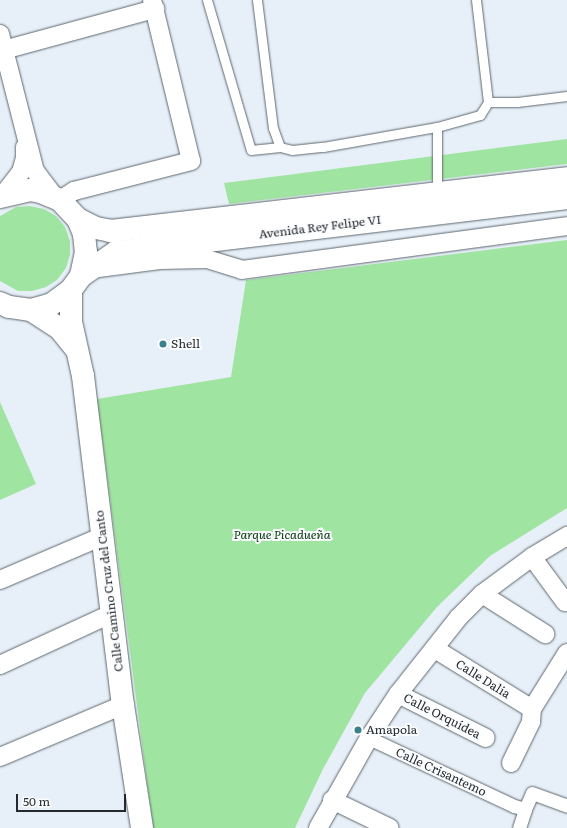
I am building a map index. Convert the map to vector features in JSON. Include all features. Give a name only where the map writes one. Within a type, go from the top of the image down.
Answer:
[{"type":"main road","name":"Avenida Rey Felipe VI","points":[[78,219],[96,228],[112,231],[567,178]]},
{"type":"main road","points":[[1,196],[30,190],[57,198],[78,219]]},
{"type":"main road","name":"Avenida Rey Felipe VI","points":[[31,310],[52,304],[81,278],[116,252],[567,198]]},
{"type":"main road","name":"Calle Camino Cruz del Canto","points":[[78,219],[84,234],[86,252],[71,322],[79,353],[79,386],[103,536],[123,705],[142,828]]},
{"type":"main road","points":[[3,307],[31,310]]},
{"type":"main road","name":"Calle Camino Cruz del Canto","points":[[31,310],[65,333],[79,353]]},
{"type":"street","points":[[154,5],[191,161],[74,191],[57,198],[35,171],[25,140],[1,45],[154,5]]},
{"type":"street","points":[[1,196],[21,172],[26,158],[25,140]]},
{"type":"street","points":[[81,278],[159,260],[207,259],[242,270],[567,226]]},
{"type":"street","points":[[0,580],[103,536]]},
{"type":"street","points":[[318,828],[332,800],[369,738],[398,694],[459,617],[482,594],[532,557],[567,536]]},
{"type":"street","points":[[532,557],[565,602]]},
{"type":"street","points":[[482,594],[545,634]]},
{"type":"street","points":[[0,665],[113,613]]},
{"type":"street","name":"Calle Dalia","points":[[435,649],[532,710]]},
{"type":"street","points":[[511,763],[531,722],[532,710],[567,653]]},
{"type":"street","name":"Calle Orquídea","points":[[398,694],[486,738]]},
{"type":"street","points":[[0,757],[123,705]]},
{"type":"street","name":"Calle Crisantemo","points":[[369,738],[519,808]]},
{"type":"street","points":[[519,828],[519,808],[532,793],[567,806]]},
{"type":"street","points":[[332,800],[390,828]]},
{"type":"lane","points":[[207,0],[251,150],[280,147],[292,150],[323,147],[437,127],[480,115],[488,102],[476,0]]},
{"type":"lane","points":[[257,0],[273,128],[280,147]]},
{"type":"lane","points":[[488,102],[517,102],[567,96]]},
{"type":"lane","points":[[437,127],[437,194]]},
{"type":"green space","points":[[567,139],[567,164],[229,204],[224,183]]},
{"type":"green space","points":[[30,206],[44,209],[56,216],[65,227],[70,241],[70,255],[66,268],[57,280],[46,287],[32,291],[18,291],[0,281],[0,216],[16,207]]},
{"type":"green space","name":"Parque Picadueña","points":[[567,240],[567,508],[490,556],[437,607],[365,693],[323,769],[295,828],[153,828],[97,399],[231,377],[246,280]]},
{"type":"green space","points":[[0,402],[36,484],[0,500]]},
{"type":"place","name":"Shell","points":[[163,344]]},
{"type":"place","name":"Amapola","points":[[358,730]]}]
